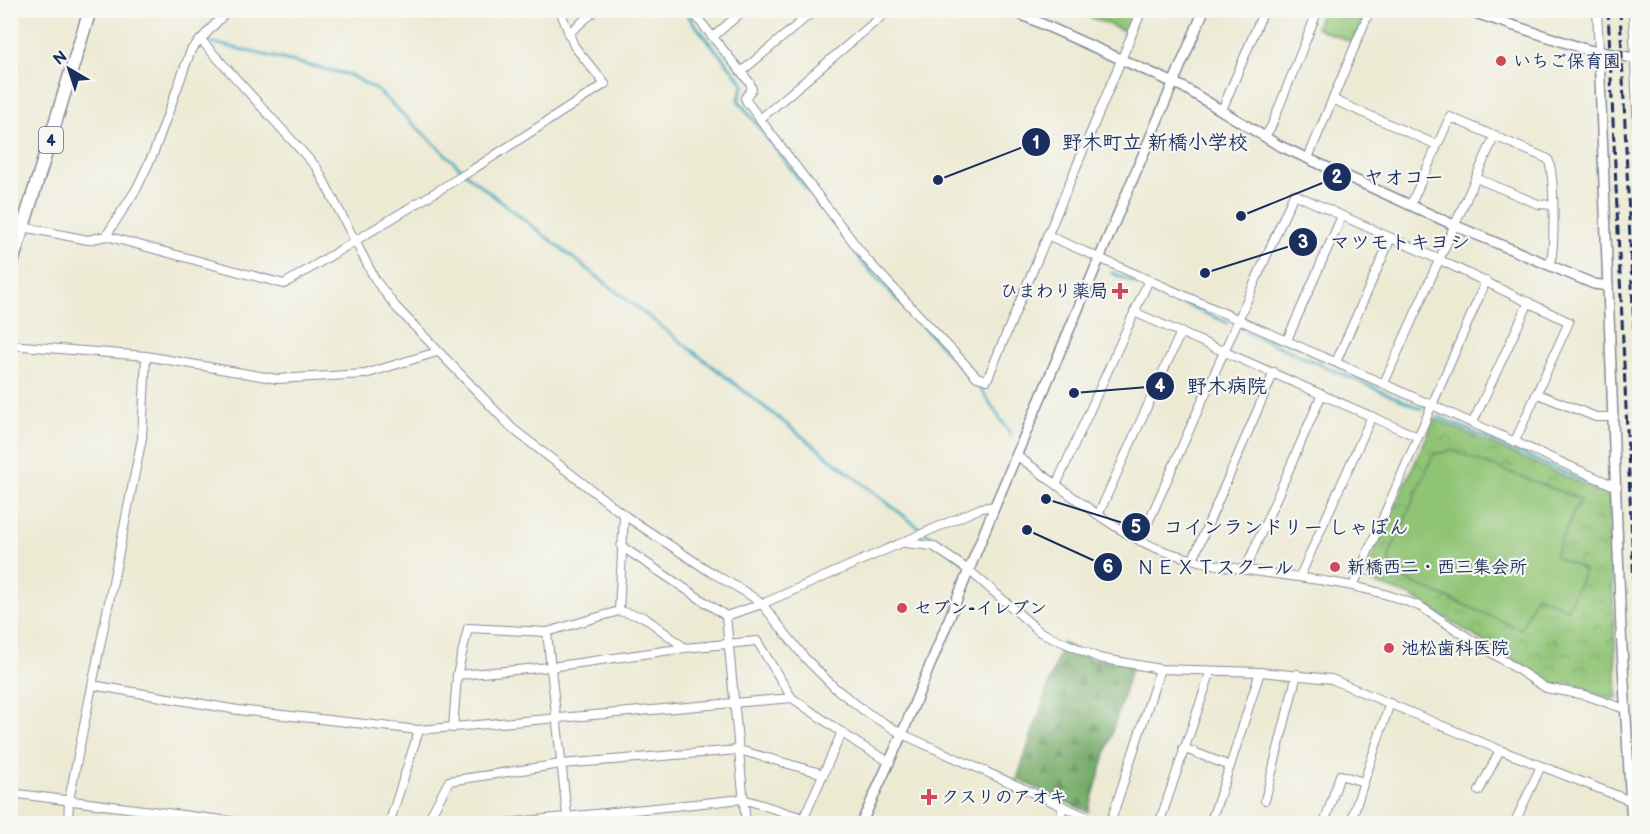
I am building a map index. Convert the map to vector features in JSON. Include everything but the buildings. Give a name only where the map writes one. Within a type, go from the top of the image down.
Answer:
[{"type":"highway","name":"4","points":[[11,262],[90,10]]},
{"type":"street","points":[[106,236],[137,188],[154,152],[191,50],[228,10]]},
{"type":"street","points":[[23,227],[88,240],[106,236],[284,284],[472,170],[605,84],[583,60],[568,34],[560,10]]},
{"type":"street","points":[[568,34],[597,10]]},
{"type":"street","points":[[691,10],[752,86],[745,98],[747,102],[867,260],[982,379],[987,380],[1142,10]]},
{"type":"street","points":[[713,37],[744,10]]},
{"type":"street","points":[[741,72],[815,10]]},
{"type":"street","points":[[760,119],[889,10]]},
{"type":"street","points":[[1011,10],[1033,14],[1122,59],[1174,82],[1264,136],[1308,158],[1456,226],[1594,284],[1608,286]]},
{"type":"street","points":[[862,823],[902,734],[970,571],[994,506],[1204,10]]},
{"type":"street","points":[[1222,110],[1264,10]]},
{"type":"street","points":[[1264,136],[1271,128],[1318,10]]},
{"type":"street","points":[[1308,158],[1370,12],[1355,10]]},
{"type":"street","points":[[1466,10],[1599,52],[1637,58]]},
{"type":"street","points":[[1597,10],[1625,709],[1632,824]]},
{"type":"street","points":[[1633,10],[1637,58],[1640,189]]},
{"type":"street","points":[[201,40],[317,168],[376,281],[437,352],[513,429],[624,515],[762,604],[805,658],[835,688],[902,734],[1062,808],[1102,824]]},
{"type":"street","points":[[1334,100],[1437,145]]},
{"type":"street","points":[[1411,204],[1450,117],[1494,135],[1548,159],[1553,205],[1553,255],[1550,265]]},
{"type":"street","points":[[1384,383],[1456,226],[1494,135]]},
{"type":"street","points":[[1476,178],[1538,204],[1553,205]]},
{"type":"street","points":[[1140,541],[1294,194],[1486,281],[1569,322],[1515,441]]},
{"type":"street","points":[[1287,340],[1342,216]]},
{"type":"street","points":[[1047,235],[1148,282],[1287,340],[1617,487]]},
{"type":"street","points":[[1336,362],[1391,238]]},
{"type":"street","points":[[1354,584],[1486,281]]},
{"type":"street","points":[[1057,483],[1148,282]]},
{"type":"street","points":[[1473,423],[1529,302]]},
{"type":"street","points":[[1134,312],[1418,437]]},
{"type":"street","points":[[1098,513],[1181,332]]},
{"type":"street","points":[[10,345],[146,356],[277,379],[365,374],[437,352]]},
{"type":"street","points":[[68,824],[69,800],[142,438],[146,356]]},
{"type":"street","points":[[1193,559],[1274,372]]},
{"type":"street","points":[[1245,570],[1322,394]]},
{"type":"street","points":[[1538,394],[1596,417],[1614,417]]},
{"type":"street","points":[[1300,576],[1372,416]]},
{"type":"street","points":[[1017,456],[1140,541],[1167,552],[1245,570],[1354,584],[1421,607],[1546,688],[1585,695],[1625,709]]},
{"type":"street","points":[[726,616],[762,604],[981,508],[994,506]]},
{"type":"street","points":[[619,611],[624,515]]},
{"type":"street","points":[[905,543],[933,546],[970,571],[1040,632],[1099,658],[1160,669],[1297,674],[1331,679],[1500,750],[1631,801]]},
{"type":"street","points":[[621,546],[726,616]]},
{"type":"street","points":[[453,728],[457,675],[468,628],[547,632],[619,611],[644,617],[684,648]]},
{"type":"street","points":[[726,616],[746,824]]},
{"type":"street","points":[[547,632],[568,820]]},
{"type":"street","points":[[457,675],[551,667],[684,648],[758,641],[792,698],[888,761]]},
{"type":"street","points":[[1110,824],[1160,669]]},
{"type":"street","points":[[1159,824],[1211,671]]},
{"type":"street","points":[[1210,824],[1260,672]]},
{"type":"street","points":[[1265,800],[1297,674]]},
{"type":"street","points":[[92,685],[238,710],[420,730],[792,698]]},
{"type":"street","points":[[1350,824],[1390,703]]},
{"type":"street","points":[[389,824],[420,730]]},
{"type":"street","points":[[497,824],[568,820],[743,799],[802,821],[842,732]]},
{"type":"street","points":[[1183,748],[1230,766]]},
{"type":"street","points":[[426,824],[449,781],[561,764],[739,750],[824,774]]},
{"type":"street","points":[[1479,791],[1500,750]]},
{"type":"street","points":[[1514,824],[1541,766]]},
{"type":"street","points":[[1324,824],[1340,775],[1364,782]]},
{"type":"street","points":[[10,793],[253,824]]},
{"type":"street","points":[[1060,824],[1062,808]]},
{"type":"green space","points":[[1136,10],[1127,32],[1074,11]]},
{"type":"green space","points":[[1327,11],[1358,15],[1363,21],[1354,43],[1316,28],[1320,15]]},
{"type":"green space","points":[[1435,419],[1609,496],[1617,697],[1612,700],[1586,690],[1549,683],[1411,596],[1362,579]]},
{"type":"green space","points":[[1451,450],[1580,499],[1554,556],[1585,570],[1567,609],[1536,595],[1521,629],[1396,576],[1390,567],[1389,556],[1433,455]]},
{"type":"green space","points":[[1063,642],[1091,659],[1133,663],[1088,812],[1017,779]]},
{"type":"waterway","points":[[683,10],[744,84],[738,100],[864,264],[980,388],[1011,435]]},
{"type":"waterway","points":[[205,41],[350,75],[377,90],[472,179],[958,558]]},
{"type":"waterway","points":[[1112,273],[1138,284]]},
{"type":"waterway","points":[[1155,291],[1228,323]]},
{"type":"waterway","points":[[1246,332],[1422,409]]},
{"type":"waterway","points":[[1439,417],[1604,490]]},
{"type":"railway","points":[[1608,10],[1640,718]]},
{"type":"railway","points":[[1620,10],[1640,469]]},
{"type":"place","name":"いちご保育園","points":[[1501,61]]},
{"type":"place","name":"野木町立 新橋小学校","points":[[938,180]]},
{"type":"place","name":"ヤオコー","points":[[1241,216]]},
{"type":"place","name":"マツモトキヨシ","points":[[1205,273]]},
{"type":"place","name":"ひまわり薬局","points":[[1120,291]]},
{"type":"place","name":"野木病院","points":[[1074,393]]},
{"type":"place","name":"コインランドリー しゃぼん","points":[[1046,499]]},
{"type":"place","name":"ＮＥＸＴスクール","points":[[1027,530]]},
{"type":"place","name":"新橋西二・西三集会所","points":[[1335,567]]},
{"type":"place","name":"セブン-イレブン","points":[[902,608]]},
{"type":"place","name":"池松歯科医院","points":[[1389,648]]},
{"type":"place","name":"クスリのアオキ","points":[[929,797]]}]
